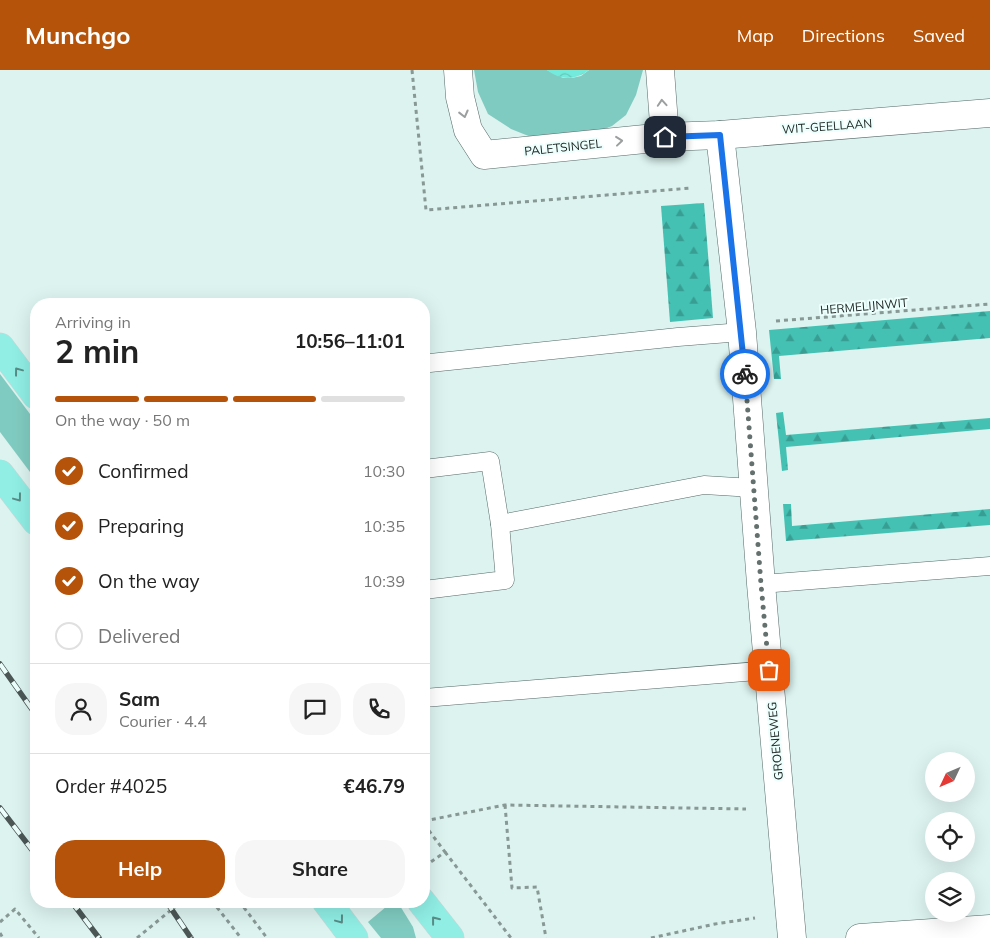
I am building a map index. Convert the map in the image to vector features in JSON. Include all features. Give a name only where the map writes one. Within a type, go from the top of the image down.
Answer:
[{"type":"main road","points":[[0,347],[30,387]]},
{"type":"main road","points":[[0,474],[30,514]]},
{"type":"main road","points":[[331,908],[354,938]]},
{"type":"main road","points":[[426,908],[450,938]]},
{"type":"street","name":"PALETSINGEL","points":[[458,70],[460,97],[468,130],[484,154],[665,137]]},
{"type":"street","points":[[660,70],[665,137]]},
{"type":"street","name":"WIT-GEELLAAN","points":[[665,137],[720,135],[990,113]]},
{"type":"street","name":"GROENEWEG","points":[[720,135],[742,332],[753,488],[791,925]]},
{"type":"street","points":[[860,938],[990,929]]},
{"type":"lane","points":[[430,363],[742,332]]},
{"type":"lane","points":[[430,468],[490,462],[500,524],[505,580],[430,589]]},
{"type":"lane","points":[[500,524],[704,485],[753,488]]},
{"type":"lane","points":[[761,584],[990,566]]},
{"type":"lane","points":[[430,698],[769,670]]},
{"type":"path","name":"HERMELIJNWIT","points":[[742,332],[774,322],[990,304]]},
{"type":"path","points":[[430,821],[505,805],[781,810]]},
{"type":"path","points":[[505,805],[512,888],[537,887],[546,938]]},
{"type":"path","points":[[430,831],[511,938]]},
{"type":"path","points":[[430,863],[445,852]]},
{"type":"path","points":[[137,938],[173,908]]},
{"type":"path","points":[[217,908],[241,938]]},
{"type":"path","points":[[244,908],[268,938]]},
{"type":"path","points":[[0,922],[15,909],[39,938]]},
{"type":"path","points":[[651,938],[715,924],[791,925]]},
{"type":"path","points":[[0,933],[3,938]]},
{"type":"path","points":[[143,933],[146,938]]},
{"type":"shaded area","points":[[474,70],[547,70],[563,78],[572,78],[581,76],[589,70],[643,70],[636,95],[626,115],[612,126],[595,133],[536,139],[511,129],[488,114],[478,92]]},
{"type":"shaded area","points":[[0,374],[30,414],[30,472],[0,432]]},
{"type":"shaded area","points":[[385,908],[401,908],[413,927],[416,938],[381,938],[368,922]]},
{"type":"green space","points":[[704,203],[713,318],[670,322],[661,206]]},
{"type":"green space","points":[[990,311],[990,338],[779,356],[781,379],[774,379],[769,330]]},
{"type":"green space","points":[[783,412],[786,435],[990,418],[990,429],[786,447],[788,470],[782,471],[776,413]]},
{"type":"green space","points":[[783,504],[791,504],[792,526],[990,509],[990,525],[786,541]]},
{"type":"water","points":[[547,70],[589,70],[579,76],[568,78],[552,74]]},
{"type":"railway","points":[[0,664],[30,706]]},
{"type":"railway","points":[[0,808],[30,847]]},
{"type":"railway","points":[[76,908],[99,938]]},
{"type":"railway","points":[[171,908],[191,938]]},
{"type":"way so far","points":[[745,374],[769,670]]},
{"type":"route","points":[[665,137],[720,135],[745,374]]}]
